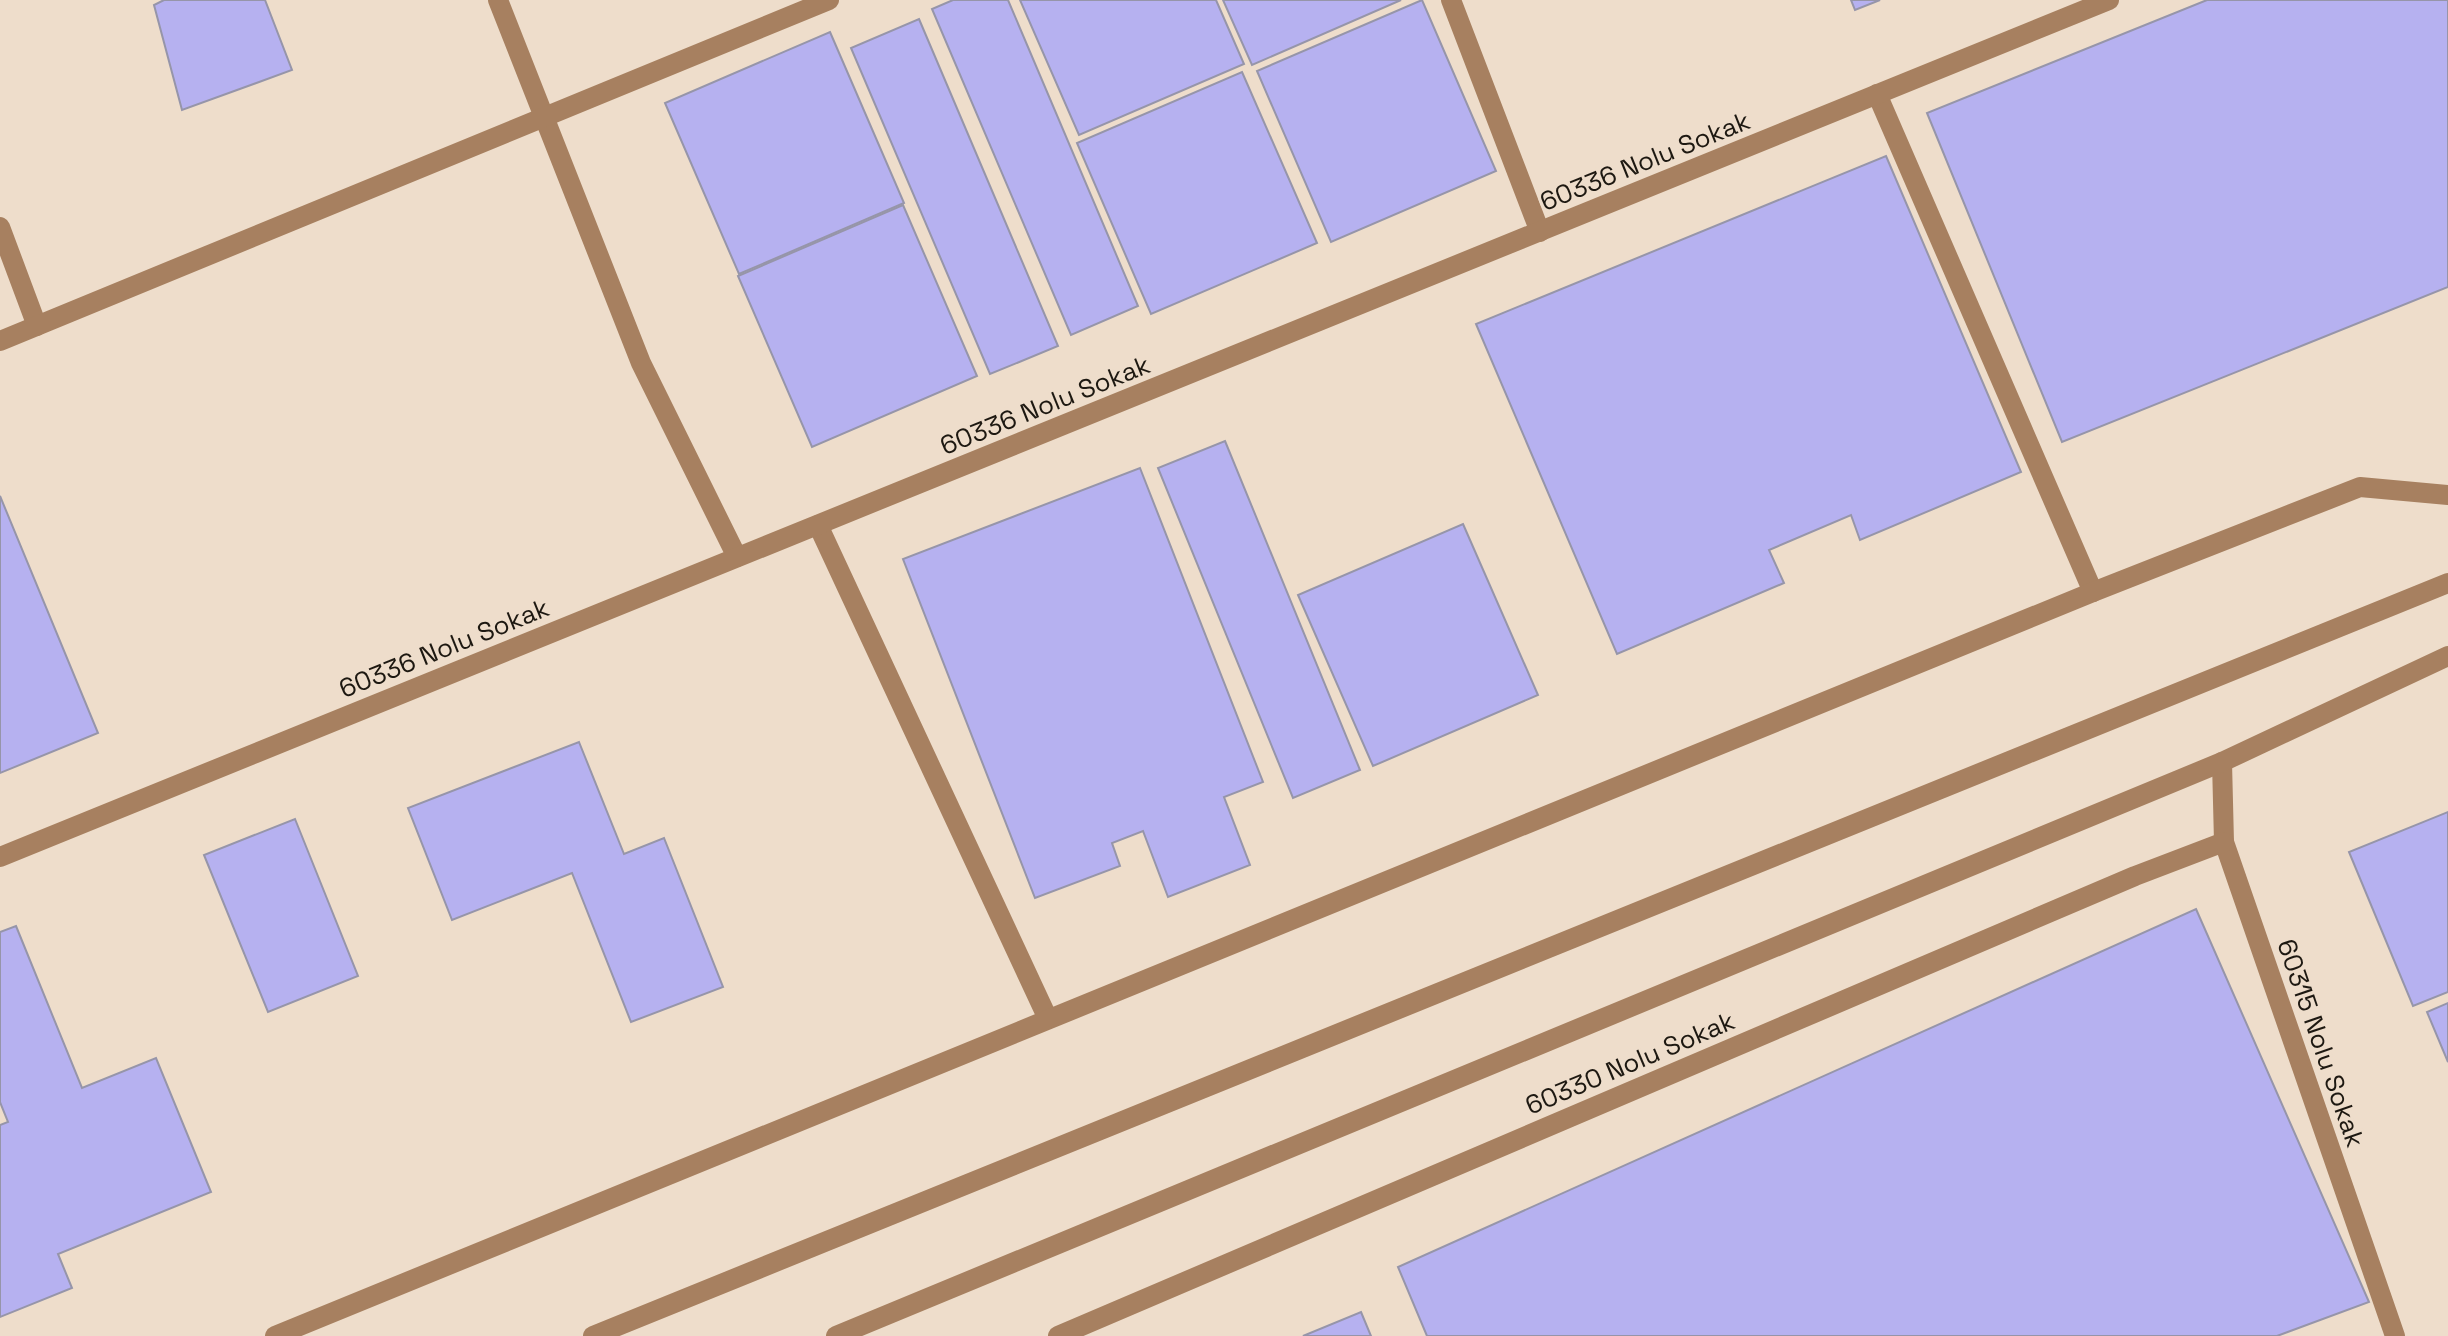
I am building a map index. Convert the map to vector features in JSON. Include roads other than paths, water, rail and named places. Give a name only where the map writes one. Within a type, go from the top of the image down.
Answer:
[{"type":"street","points":[[498,0],[641,363],[737,557]]},
{"type":"street","points":[[0,341],[829,0]]},
{"type":"street","points":[[1451,0],[1540,232]]},
{"type":"street","name":"60336 Nolu Sokak","points":[[0,857],[2109,0]]},
{"type":"street","points":[[1877,94],[2093,592]]},
{"type":"street","points":[[0,227],[37,326]]},
{"type":"street","points":[[275,1336],[2093,592],[2360,487],[2448,495]]},
{"type":"street","points":[[818,525],[1048,1019]]},
{"type":"street","points":[[593,1336],[2448,583]]},
{"type":"street","points":[[836,1336],[2222,762],[2448,656]]},
{"type":"street","name":"60315 Nolu Sokak","points":[[2222,762],[2224,842],[2395,1336]]},
{"type":"street","name":"60330 Nolu Sokak","points":[[1058,1336],[2135,876],[2224,842]]}]
